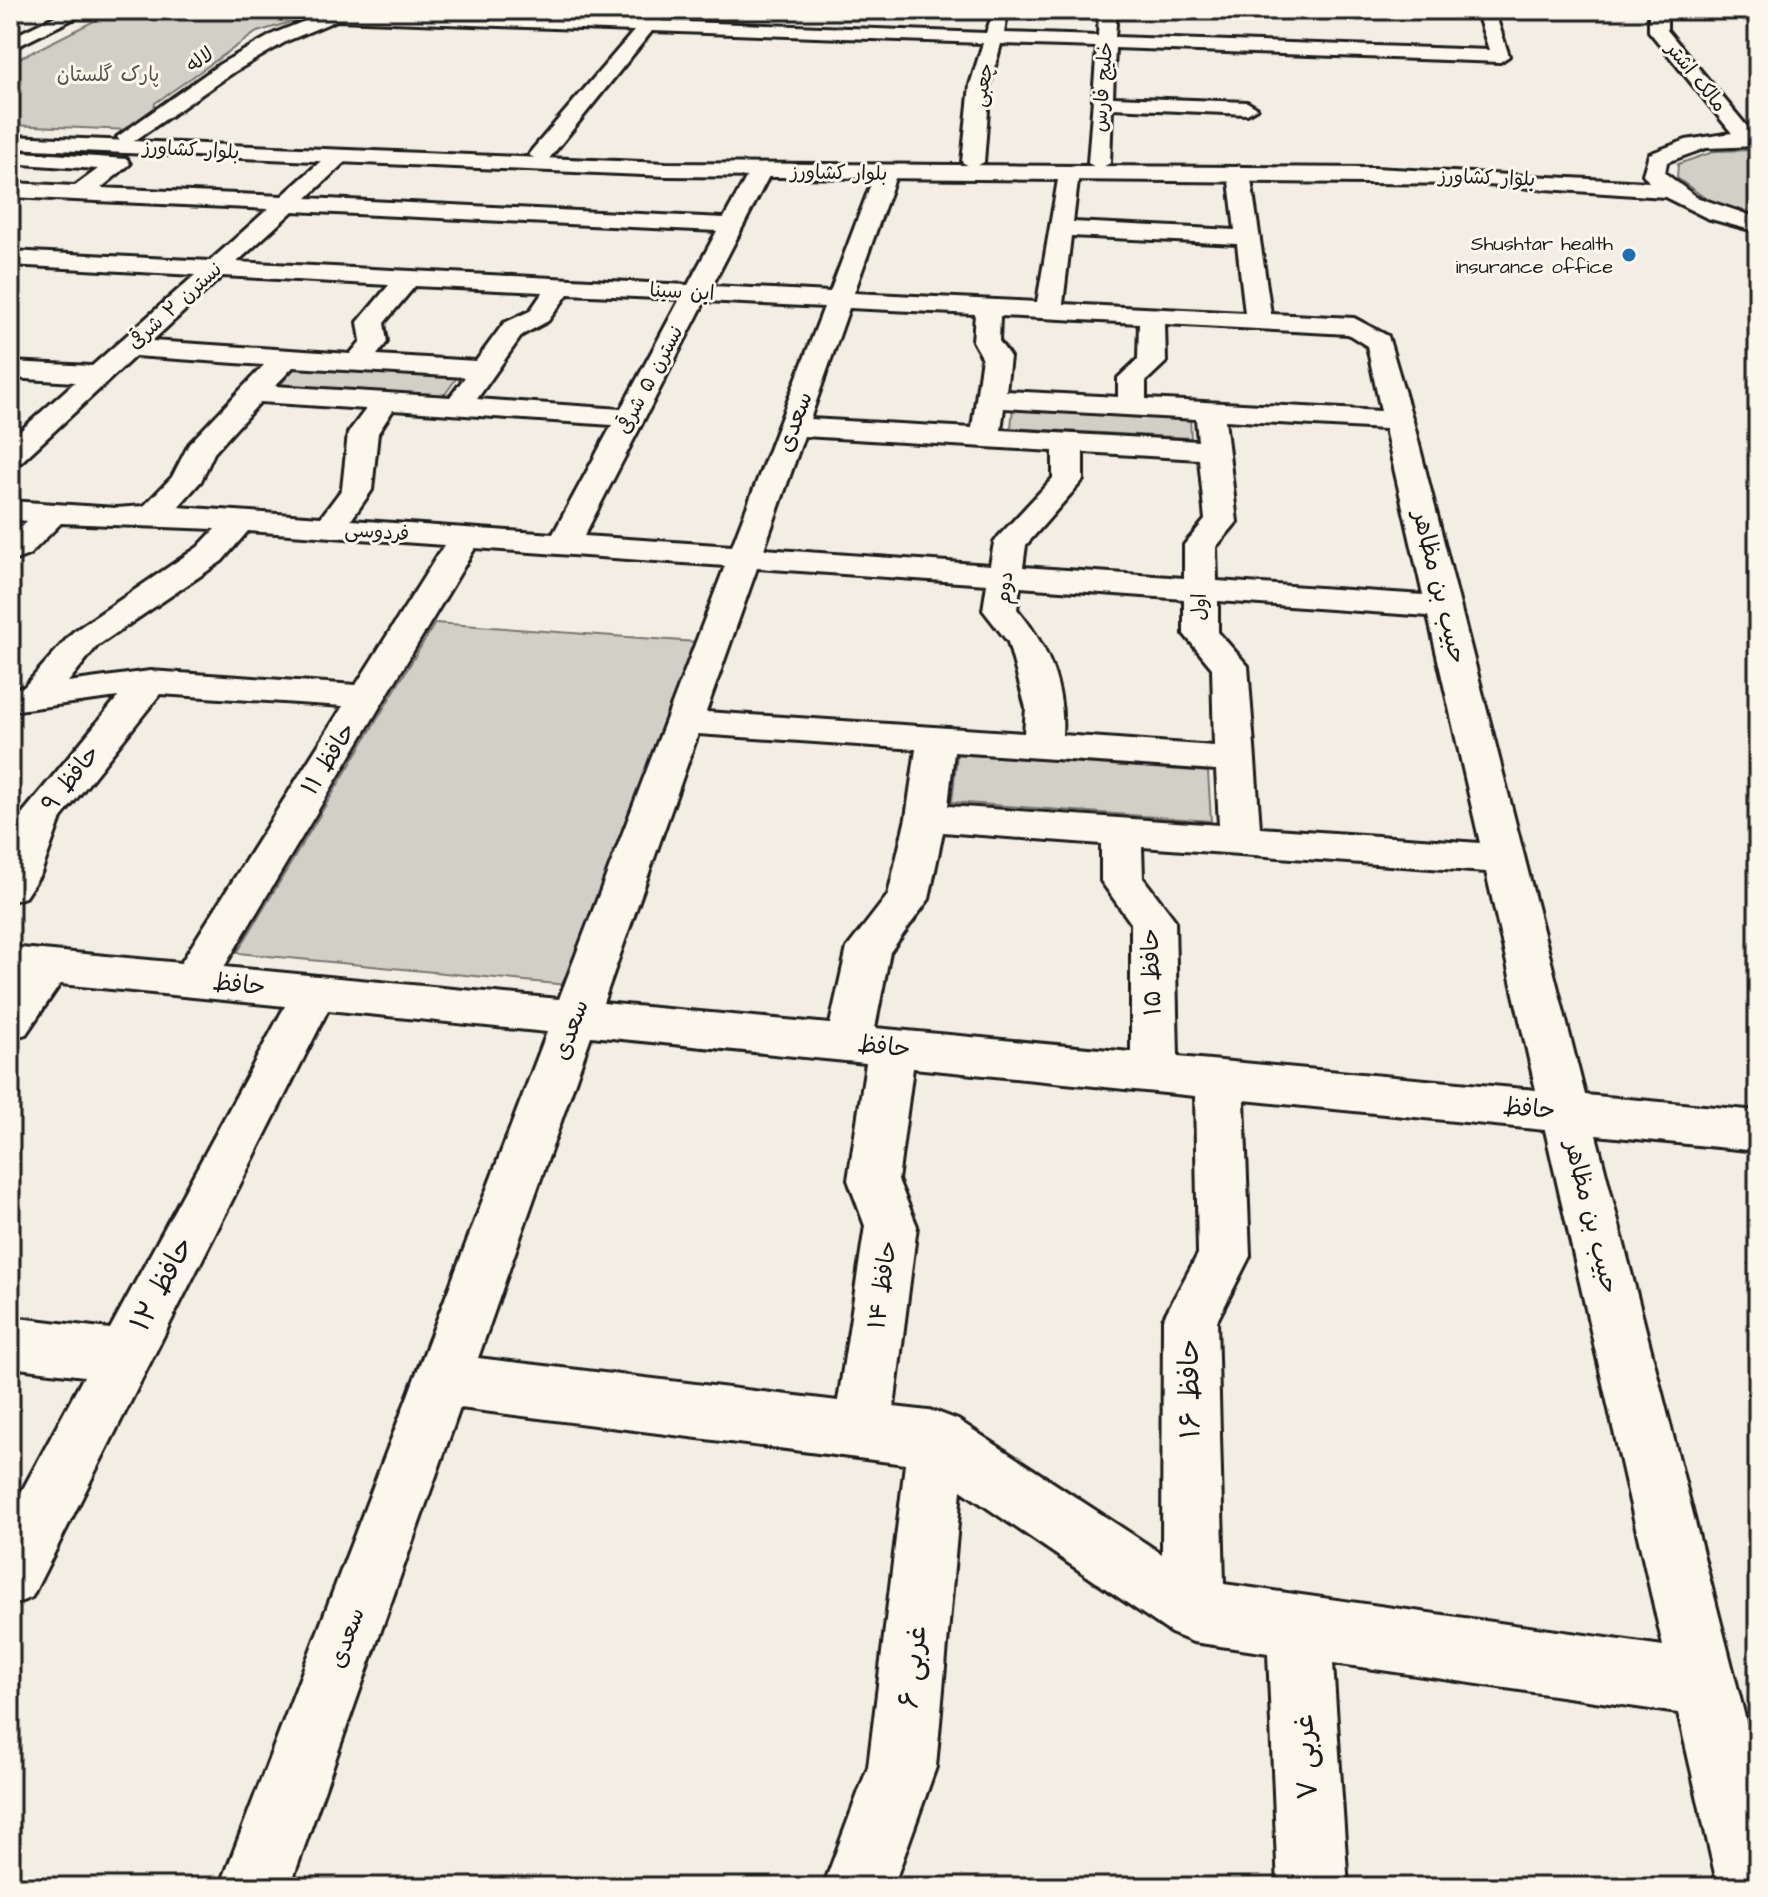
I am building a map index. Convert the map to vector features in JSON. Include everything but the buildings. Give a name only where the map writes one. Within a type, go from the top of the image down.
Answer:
[{"type":"street","points":[[10,29],[50,10]]},
{"type":"street","points":[[10,45],[82,10]]},
{"type":"street","points":[[540,155],[660,10]]},
{"type":"street","name":"چعبی","points":[[973,162],[980,85],[1002,10]]},
{"type":"street","name":"خلیج فارس","points":[[1099,163],[1108,10]]},
{"type":"street","points":[[1254,10],[1336,11],[1335,51]]},
{"type":"street","points":[[342,12],[647,26],[1106,41],[1234,52],[1335,51],[1500,56],[1485,10]]},
{"type":"street","name":"مالک اشتر","points":[[1658,10],[1658,31],[1752,139]]},
{"type":"street","name":"لاله","points":[[127,137],[227,68],[267,45],[342,12]]},
{"type":"street","points":[[1221,22],[1234,52]]},
{"type":"street","name":"مالک اشتر","points":[[1691,40],[1740,100]]},
{"type":"street","points":[[1102,102],[1247,108]]},
{"type":"street","name":"بلوار کشاورز","points":[[10,131],[540,155],[802,162],[1248,162],[1432,176],[1661,182]]},
{"type":"street","points":[[1752,139],[1706,141],[1675,148],[1657,159],[1661,182],[1697,207],[1758,225]]},
{"type":"street","name":"بلوار کشاورز","points":[[14,155],[55,144],[760,172],[886,173],[1068,173],[1248,162]]},
{"type":"street","points":[[14,155],[119,164],[80,193]]},
{"type":"street","name":"نسترن ۲ شرقی","points":[[10,456],[339,157]]},
{"type":"street","points":[[1248,162],[1248,238],[1259,321]]},
{"type":"street","name":"نسترن ۵ شرقی","points":[[563,545],[760,172]]},
{"type":"street","name":"سعدی","points":[[255,1887],[886,173]]},
{"type":"street","points":[[1049,310],[1068,173]]},
{"type":"street","points":[[13,192],[732,225]]},
{"type":"street","points":[[20,283],[105,227],[141,197]]},
{"type":"street","points":[[416,233],[437,211]]},
{"type":"street","points":[[458,406],[513,329],[539,316],[579,218]]},
{"type":"street","points":[[1061,228],[1248,238]]},
{"type":"street","name":"ابن سینا","points":[[10,258],[376,276],[402,266],[556,268],[696,293],[1354,326]]},
{"type":"street","points":[[357,362],[374,342],[371,322],[402,266]]},
{"type":"street","points":[[985,438],[996,357],[986,341],[988,307]]},
{"type":"street","points":[[1132,406],[1132,378],[1152,362],[1152,315]]},
{"type":"street","name":"حبیب بن مظاهر","points":[[1354,326],[1379,342],[1753,1887]]},
{"type":"street","points":[[128,348],[484,370]]},
{"type":"street","points":[[153,515],[186,481],[200,450],[286,358]]},
{"type":"street","points":[[10,370],[99,375]]},
{"type":"street","points":[[253,393],[630,418]]},
{"type":"street","points":[[991,399],[1399,421]]},
{"type":"street","points":[[329,528],[357,490],[363,433],[385,402]]},
{"type":"street","name":"اول","points":[[1210,411],[1221,522],[1200,545],[1201,634],[1230,666],[1241,840]]},
{"type":"street","points":[[793,427],[1213,451]]},
{"type":"street","name":"دوم","points":[[1042,746],[1045,708],[1025,641],[1000,610],[1010,543],[1068,480],[1068,443]]},
{"type":"street","name":"فردوسی","points":[[10,510],[116,517],[153,515],[1444,607]]},
{"type":"street","points":[[10,552],[18,548],[53,513]]},
{"type":"street","points":[[23,698],[85,639],[210,554],[239,522]]},
{"type":"street","name":"حافظ ۱۱","points":[[193,981],[465,538]]},
{"type":"street","points":[[23,698],[150,682],[368,697]]},
{"type":"street","name":"حافظ ۹","points":[[10,887],[20,873],[42,814],[150,682]]},
{"type":"street","points":[[684,722],[1234,759]]},
{"type":"street","name":"حافظ ۱۴","points":[[862,1431],[891,1226],[873,1180],[869,948],[908,899],[926,818],[937,739]]},
{"type":"street","points":[[926,818],[1505,859]]},
{"type":"street","name":"حافظ ۱۵","points":[[1121,831],[1122,881],[1153,920],[1155,1073]]},
{"type":"street","points":[[10,1022],[29,965]]},
{"type":"street","name":"حافظ","points":[[29,965],[1758,1131]]},
{"type":"street","name":"حافظ ۱۲","points":[[10,1575],[315,992]]},
{"type":"street","name":"حافظ ۱۶","points":[[1193,1611],[1190,1319],[1224,1256],[1219,1079]]},
{"type":"street","points":[[10,1342],[124,1356]]},
{"type":"street","points":[[442,1380],[937,1440],[1193,1611],[1704,1684]]},
{"type":"street","name":"۶ غربی","points":[[858,1887],[902,1767],[937,1440]]},
{"type":"street","name":"۷ غربی","points":[[1299,1626],[1313,1887]]},
{"type":"green space","name":"پارک گلستان","points":[[116,10],[308,17],[257,32],[155,103],[153,115],[130,130],[10,125],[10,63]]},
{"type":"green space","points":[[1758,150],[1758,215],[1712,203],[1677,178],[1678,164],[1716,151]]},
{"type":"green space","points":[[296,367],[458,376],[443,397],[278,387]]},
{"type":"green space","points":[[1013,407],[1190,417],[1191,438],[1011,428]]},
{"type":"green space","points":[[435,623],[696,642],[567,985],[237,953]]},
{"type":"green space","points":[[957,754],[1208,772],[1211,821],[952,802]]},
{"type":"place","name":"Shushtar health insurance office","points":[[1629,255]]}]
